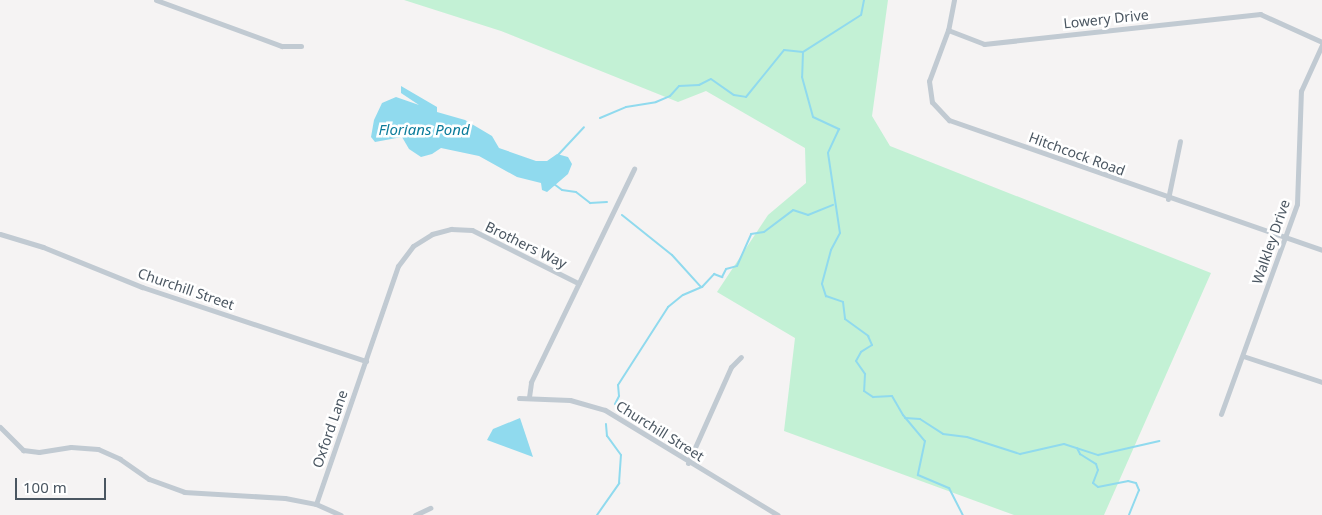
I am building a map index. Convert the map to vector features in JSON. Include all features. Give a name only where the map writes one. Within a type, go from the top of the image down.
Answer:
[{"type":"street","points":[[156,0],[282,46],[301,46]]},
{"type":"street","name":"Hitchcock Road","points":[[954,0],[948,30],[929,81],[932,102],[949,120],[1168,199],[1322,250]]},
{"type":"street","name":"Lowery Drive","points":[[948,30],[984,44],[1260,14],[1322,44]]},
{"type":"street","name":"Walkley Drive","points":[[1222,414],[1286,238],[1300,188],[1298,115],[1301,91],[1322,44]]},
{"type":"street","points":[[1168,199],[1180,141]]},
{"type":"street","points":[[529,398],[531,382],[634,169]]},
{"type":"street","name":"Brothers Way","points":[[366,361],[398,266],[413,246],[432,234],[451,229],[472,230],[578,283]]},
{"type":"street","name":"Churchill Street","points":[[0,234],[43,247],[142,287],[366,361]]},
{"type":"street","points":[[1242,356],[1322,382]]},
{"type":"street","points":[[688,463],[731,367],[741,357]]},
{"type":"street","name":"Oxford Lane","points":[[316,504],[366,361]]},
{"type":"street","name":"Churchill Street","points":[[519,398],[570,400],[605,410],[688,463],[778,515]]},
{"type":"street","points":[[0,427],[22,450],[39,452],[71,447],[98,449],[120,459],[149,479],[184,492],[285,498],[316,504],[342,515]]},
{"type":"street","points":[[415,515],[430,508]]},
{"type":"green space","points":[[404,0],[888,0],[872,116],[890,146],[1211,273],[1104,515],[1014,515],[784,431],[795,338],[717,292],[768,215],[806,183],[805,148],[706,91],[678,102],[501,31]]},
{"type":"water","name":"Florians Pond","points":[[401,86],[437,107],[437,112],[465,120],[492,136],[499,148],[536,161],[547,161],[557,154],[568,157],[572,164],[568,174],[547,192],[542,190],[541,183],[517,177],[479,156],[441,148],[432,154],[421,157],[409,149],[402,137],[375,142],[371,137],[374,120],[382,103],[396,97],[419,105],[401,93]]},
{"type":"water","points":[[520,418],[533,457],[487,440],[493,429]]},
{"type":"waterway","points":[[864,0],[861,15],[803,52],[802,77],[813,117],[839,129],[828,153],[840,233],[831,250],[822,284],[826,296],[843,302],[845,319],[868,336],[872,345],[861,352],[856,361],[865,374],[864,391],[873,397],[892,396],[903,415],[925,441],[918,475],[949,488],[963,515]]},
{"type":"waterway","points":[[600,118],[626,107],[656,102],[670,96],[679,86],[699,85],[711,79],[734,95],[746,97],[784,50],[803,52]]},
{"type":"waterway","points":[[558,155],[584,127]]},
{"type":"waterway","points":[[554,184],[562,190],[576,192],[590,203],[607,202]]},
{"type":"waterway","points":[[615,404],[619,396],[618,385],[668,307],[683,295],[702,287],[714,274],[722,277],[726,269],[737,266],[751,234],[764,232],[793,210],[808,215],[833,205]]},
{"type":"waterway","points":[[622,215],[672,255],[701,287]]},
{"type":"waterway","points":[[905,418],[920,419],[943,434],[967,437],[1020,454],[1064,444],[1098,455],[1159,441]]},
{"type":"waterway","points":[[597,515],[619,483],[621,455],[607,436],[606,424]]},
{"type":"waterway","points":[[1077,448],[1080,454],[1096,464],[1098,470],[1093,483],[1098,487],[1128,481],[1136,483],[1139,490],[1129,515]]}]
